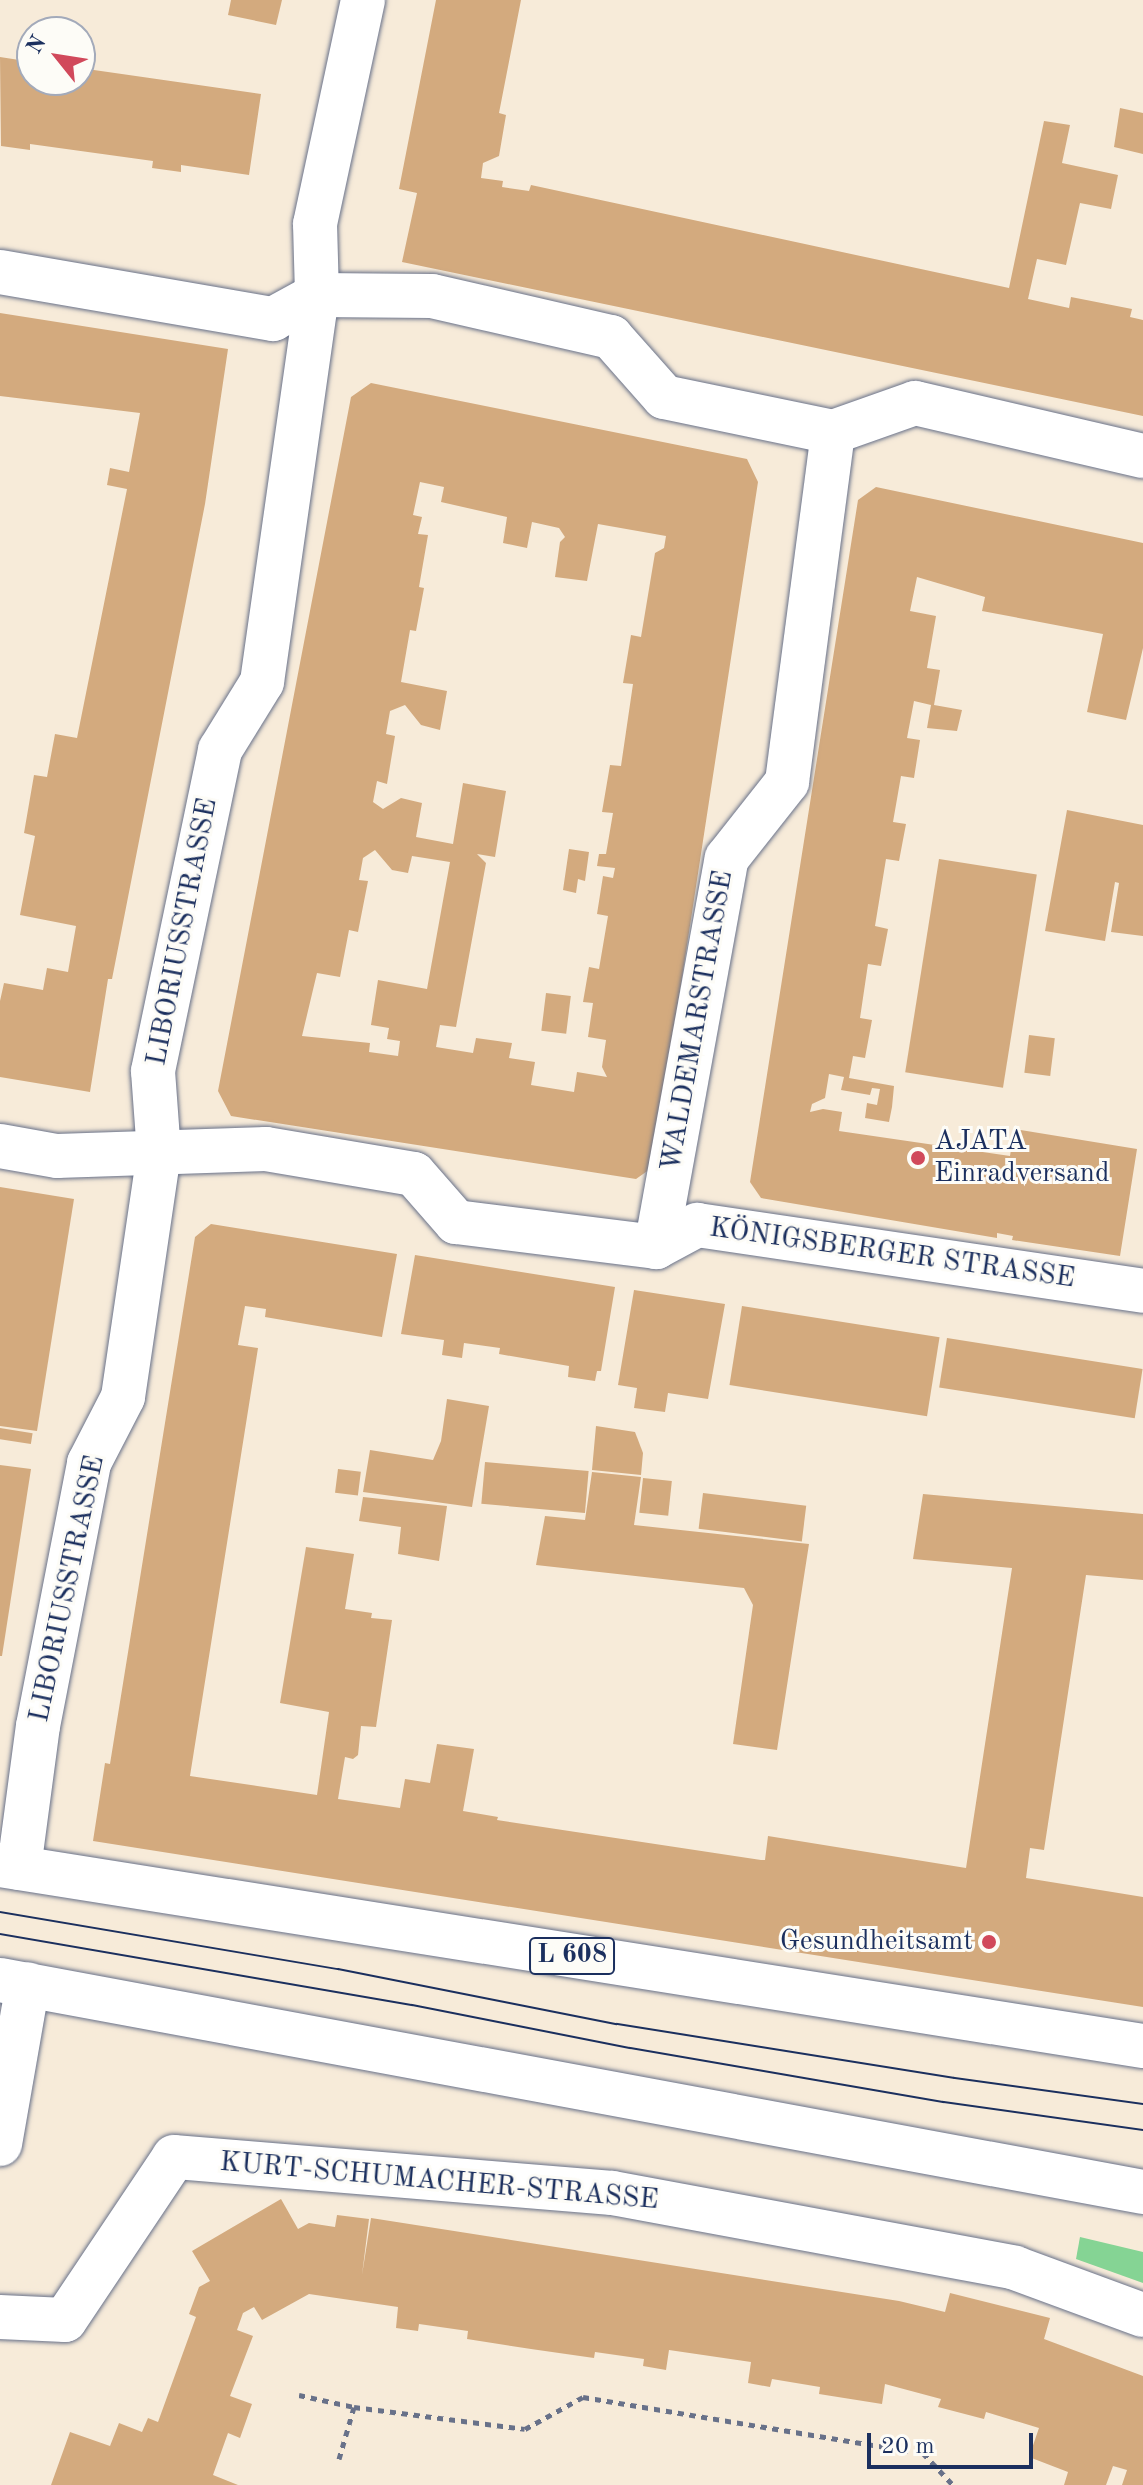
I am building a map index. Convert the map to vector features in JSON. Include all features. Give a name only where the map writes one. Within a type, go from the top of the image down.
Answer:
[{"type":"street","name":"LIBORIUSSTRASSE","points":[[10,1867],[89,1463],[123,1397],[159,1153],[153,1071],[220,750],[262,682],[317,295],[315,224],[363,0]]},
{"type":"street","points":[[0,272],[273,319],[317,295],[432,296],[611,337],[664,397],[833,432],[915,403],[1143,456]]},
{"type":"street","name":"WALDEMARSTRASSE","points":[[656,1247],[727,858],[787,782],[833,432]]},
{"type":"street","points":[[0,1146],[57,1156],[266,1149],[414,1174],[456,1222],[656,1247]]},
{"type":"street","name":"KÖNIGSBERGER STRASSE","points":[[656,1247],[697,1225],[1143,1291]]},
{"type":"street","name":"L 608","points":[[10,1867],[1143,2046]]},
{"type":"street","points":[[0,2144],[14,1982],[1143,2192]]},
{"type":"street","name":"KURT-SCHUMACHER-STRASSE","points":[[0,2317],[65,2320],[174,2157],[612,2193],[1015,2268],[1143,2315]]},
{"type":"path","points":[[299,2395],[354,2407],[525,2429],[583,2397],[923,2453],[953,2485]]},
{"type":"path","points":[[339,2459],[354,2407]]},
{"type":"green space","points":[[1080,2237],[1143,2252],[1143,2283],[1076,2259]]},
{"type":"building","points":[[231,0],[282,0],[276,25],[228,15]]},
{"type":"building","points":[[436,0],[521,0],[499,113],[506,115],[499,156],[483,163],[481,178],[503,181],[502,187],[529,191],[531,185],[1009,288],[1044,121],[1070,125],[1062,163],[1118,175],[1111,209],[1080,203],[1066,265],[1037,259],[1028,299],[1069,308],[1071,297],[1132,309],[1130,317],[1143,320],[1143,416],[402,262],[417,193],[399,189]]},
{"type":"building","points":[[0,57],[16,60],[16,96],[96,96],[96,70],[261,94],[249,175],[181,165],[181,172],[152,168],[153,161],[30,144],[30,150],[1,146]]},
{"type":"building","points":[[1120,108],[1143,113],[1143,154],[1114,147]]},
{"type":"building","points":[[0,313],[228,349],[205,504],[112,979],[108,979],[90,1092],[0,1077],[0,1001],[4,983],[43,990],[47,968],[68,972],[76,926],[20,915],[35,836],[24,833],[34,775],[47,777],[55,734],[77,738],[127,489],[107,485],[110,468],[129,472],[140,413],[0,396]]},
{"type":"building","points":[[371,383],[747,459],[758,482],[653,1167],[636,1179],[231,1116],[218,1091],[351,397]],"holes":[[[420,482],[444,487],[441,502],[507,517],[503,543],[527,548],[532,522],[559,528],[565,537],[560,542],[555,577],[587,581],[598,524],[666,536],[664,548],[655,553],[641,637],[631,635],[623,683],[633,684],[621,766],[610,765],[602,812],[613,813],[606,854],[599,854],[597,866],[615,868],[613,878],[603,876],[597,914],[608,916],[599,969],[589,967],[583,1002],[593,1003],[588,1037],[606,1040],[602,1067],[607,1077],[577,1072],[574,1092],[531,1085],[535,1062],[509,1058],[512,1043],[476,1038],[473,1053],[436,1047],[440,1025],[456,1027],[486,863],[477,854],[495,857],[506,791],[463,783],[453,844],[416,837],[422,803],[401,798],[383,809],[373,802],[377,781],[387,784],[395,736],[386,734],[390,711],[405,705],[421,725],[440,730],[447,691],[401,682],[410,630],[416,631],[424,588],[419,587],[428,535],[418,534],[422,517],[413,515]],[[375,850],[392,870],[408,873],[412,856],[450,862],[427,989],[378,980],[371,1025],[389,1028],[387,1039],[400,1041],[398,1056],[369,1052],[370,1043],[302,1036],[317,973],[340,977],[349,930],[358,932],[368,881],[359,880],[363,858]]]},
{"type":"building","points":[[876,487],[1143,543],[1143,648],[1126,720],[1087,712],[1103,634],[982,611],[985,597],[917,577],[910,611],[936,616],[927,668],[940,670],[934,705],[962,710],[957,731],[927,728],[931,705],[914,701],[907,738],[920,740],[914,778],[901,776],[893,822],[906,824],[899,861],[886,859],[875,926],[888,929],[881,966],[868,964],[860,1018],[872,1020],[865,1058],[853,1056],[849,1078],[894,1086],[889,1122],[865,1118],[867,1103],[877,1105],[880,1089],[872,1088],[870,1095],[841,1090],[844,1077],[829,1074],[825,1098],[812,1104],[810,1112],[823,1109],[842,1112],[839,1131],[1010,1156],[1014,1129],[1137,1149],[1120,1256],[1012,1240],[1013,1236],[997,1233],[997,1238],[761,1198],[750,1182],[858,500]]},
{"type":"building","points":[[1067,810],[1143,825],[1143,936],[1111,932],[1119,883],[1115,882],[1105,941],[1045,931]]},
{"type":"building","points":[[569,849],[589,852],[585,881],[578,879],[576,893],[563,890]]},
{"type":"building","points":[[939,859],[1037,874],[1003,1088],[905,1072]]},
{"type":"building","points":[[546,993],[571,996],[566,1034],[541,1031]]},
{"type":"building","points":[[1029,1035],[1055,1038],[1050,1076],[1024,1073]]},
{"type":"building","points":[[0,1187],[74,1199],[37,1431],[0,1426]]},
{"type":"building","points":[[211,1224],[397,1254],[382,1337],[265,1317],[266,1309],[245,1306],[238,1345],[258,1348],[190,1776],[317,1795],[329,1712],[280,1703],[306,1547],[354,1554],[345,1609],[372,1613],[371,1618],[392,1620],[376,1727],[361,1726],[358,1755],[353,1759],[345,1757],[338,1799],[400,1808],[405,1779],[430,1783],[437,1744],[474,1749],[463,1811],[498,1817],[497,1820],[761,1860],[765,1860],[768,1836],[966,1868],[1012,1568],[913,1559],[923,1494],[1143,1514],[1143,1580],[1086,1575],[1044,1850],[1030,1848],[1026,1878],[1143,1897],[1143,2007],[93,1841],[105,1763],[110,1764],[195,1237]]},
{"type":"building","points":[[415,1255],[615,1287],[601,1371],[597,1371],[595,1381],[568,1377],[569,1366],[499,1354],[500,1348],[464,1343],[462,1358],[442,1355],[444,1340],[401,1334]]},
{"type":"building","points":[[634,1290],[725,1304],[708,1399],[668,1393],[665,1412],[634,1408],[637,1388],[618,1385]]},
{"type":"building","points":[[742,1306],[940,1337],[927,1416],[729,1385]]},
{"type":"building","points":[[947,1338],[1143,1369],[1135,1418],[939,1387]]},
{"type":"building","points":[[447,1399],[489,1406],[472,1507],[363,1492],[370,1450],[433,1460],[441,1441]]},
{"type":"building","points":[[596,1426],[635,1432],[643,1453],[641,1475],[592,1470]]},
{"type":"building","points":[[0,1428],[33,1433],[31,1444],[0,1439]]},
{"type":"building","points":[[485,1462],[589,1471],[585,1513],[481,1504]]},
{"type":"building","points":[[0,1465],[31,1469],[2,1656],[0,1656]]},
{"type":"building","points":[[338,1469],[361,1472],[358,1496],[335,1493]]},
{"type":"building","points":[[592,1472],[641,1477],[634,1525],[809,1544],[777,1750],[733,1744],[753,1605],[744,1588],[536,1565],[545,1516],[585,1520]]},
{"type":"building","points":[[643,1478],[672,1481],[668,1516],[639,1513]]},
{"type":"building","points":[[703,1493],[806,1506],[802,1541],[699,1529]]},
{"type":"building","points":[[363,1497],[447,1506],[439,1561],[398,1554],[401,1527],[359,1521]]},
{"type":"building","points":[[281,2199],[298,2229],[309,2223],[335,2227],[337,2215],[369,2219],[362,2275],[371,2218],[899,2301],[945,2312],[950,2293],[1050,2318],[1044,2339],[1143,2376],[1143,2485],[1122,2485],[1127,2470],[1113,2466],[1106,2485],[1064,2485],[1068,2472],[1029,2457],[1039,2428],[986,2412],[984,2419],[938,2407],[941,2399],[885,2384],[882,2404],[819,2394],[820,2387],[772,2379],[770,2387],[748,2383],[751,2362],[669,2350],[666,2370],[643,2366],[644,2359],[595,2352],[594,2358],[467,2339],[468,2331],[419,2324],[418,2331],[396,2328],[398,2307],[309,2294],[262,2320],[254,2307],[243,2313],[237,2330],[253,2336],[230,2396],[252,2404],[240,2438],[228,2433],[213,2475],[238,2485],[51,2485],[70,2432],[110,2446],[119,2423],[142,2432],[148,2418],[158,2422],[196,2317],[189,2314],[199,2287],[210,2281],[192,2251]]},
{"type":"tram line","points":[[0,1912],[338,1969],[617,2024],[954,2078],[1143,2104]]},
{"type":"tram line","points":[[0,1934],[943,2102],[1143,2130]]},
{"type":"place","name":"AJATA Einradversand","points":[[918,1158]]},
{"type":"place","name":"Gesundheitsamt","points":[[989,1942]]}]
